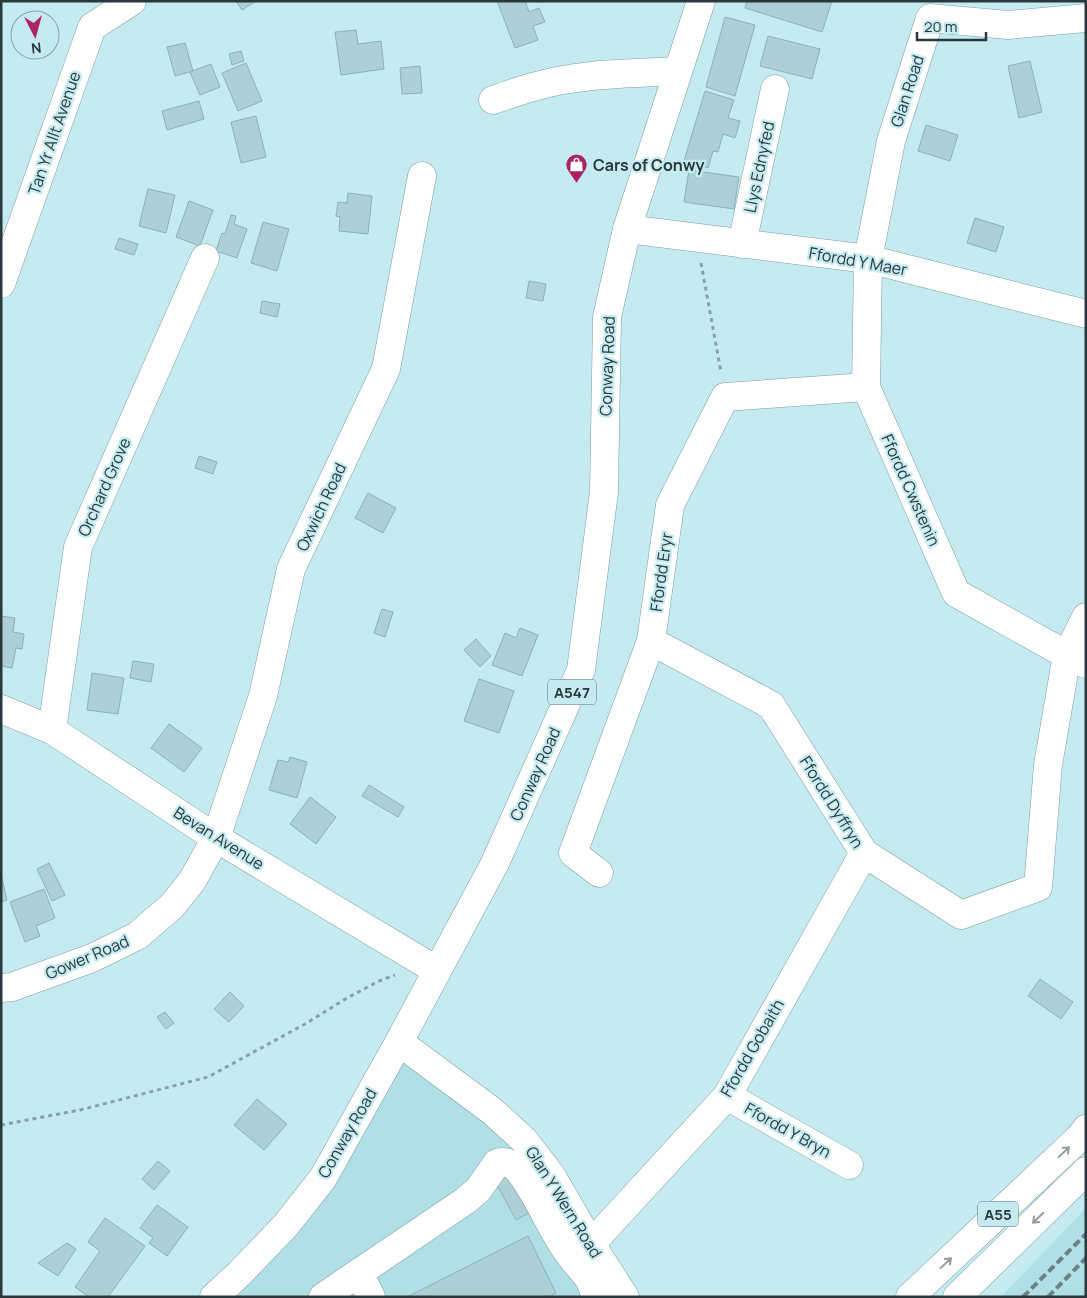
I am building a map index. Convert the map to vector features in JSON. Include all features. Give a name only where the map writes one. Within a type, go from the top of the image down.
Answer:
[{"type":"main road","name":"Tan Yr Allt Avenue","points":[[1,284],[92,27],[132,1]]},
{"type":"main road","name":"Conway Road","points":[[214,1297],[286,1225],[323,1178],[399,1042],[432,967],[495,863],[581,670],[604,492],[607,317],[627,229],[701,1]]},
{"type":"main road","name":"Glan Road","points":[[868,260],[891,141],[930,18],[1008,25],[1086,18]]},
{"type":"main road","points":[[493,100],[535,86],[564,80],[605,75],[678,71]]},
{"type":"main road","name":"Llys Ednyfed","points":[[742,244],[775,89]]},
{"type":"main road","name":"Oxwich Road","points":[[216,838],[263,696],[291,569],[386,369],[422,176]]},
{"type":"main road","name":"Ffordd Y Maer","points":[[627,229],[868,260],[1086,314]]},
{"type":"main road","name":"Orchard Grove","points":[[52,730],[78,547],[205,258]]},
{"type":"main road","name":"Ffordd Cwstenin","points":[[868,260],[866,387],[956,593],[1076,659]]},
{"type":"main road","points":[[726,397],[866,387]]},
{"type":"main road","name":"Ffordd Eryr","points":[[599,873],[573,853],[651,642],[670,504],[726,397]]},
{"type":"main road","points":[[1076,659],[1086,617]]},
{"type":"main road","name":"Ffordd Dyffryn","points":[[651,642],[771,705],[864,853],[961,915],[1038,887],[1048,765],[1076,659]]},
{"type":"main road","name":"Bevan Avenue","points":[[1,709],[52,730],[216,838],[432,967]]},
{"type":"main road","name":"Gower Road","points":[[1,988],[12,987],[92,958],[137,936],[172,906],[192,881],[216,838]]},
{"type":"main road","name":"Ffordd Gobaith","points":[[591,1244],[727,1096],[864,853]]},
{"type":"main road","name":"Glan Y Wern Road","points":[[399,1042],[492,1111],[524,1140],[550,1175],[625,1297]]},
{"type":"main road","name":"Ffordd Y Bryn","points":[[727,1096],[849,1165]]},
{"type":"main road","name":"A55","points":[[910,1297],[1086,1130]]},
{"type":"main road","points":[[323,1297],[465,1201],[478,1190],[497,1163],[502,1161],[508,1162],[523,1176],[556,1235],[591,1280],[595,1297]]},
{"type":"main road","name":"A55","points":[[957,1297],[1086,1172]]},
{"type":"main road","points":[[360,1273],[371,1297]]},
{"type":"path","points":[[697,238],[726,397]]},
{"type":"path","points":[[1,1125],[80,1110],[208,1077],[379,981],[432,967]]},
{"type":"shaded area","points":[[399,1042],[492,1111],[625,1297],[214,1297],[286,1225]]},
{"type":"shaded area","points":[[1086,1208],[1086,1297],[1001,1297]]},
{"type":"building","points":[[236,1],[256,1],[242,10]]},
{"type":"building","points":[[497,1],[525,1],[529,12],[539,8],[545,22],[533,26],[538,40],[515,48]]},
{"type":"building","points":[[747,1],[832,1],[822,32],[745,8]]},
{"type":"building","points":[[725,17],[755,25],[735,96],[706,87]]},
{"type":"building","points":[[356,30],[358,44],[381,41],[384,69],[341,75],[335,32]]},
{"type":"building","points":[[768,36],[820,49],[812,79],[760,66]]},
{"type":"building","points":[[185,43],[193,71],[175,76],[167,47]]},
{"type":"building","points":[[241,51],[244,61],[232,65],[229,54]]},
{"type":"building","points":[[1030,61],[1042,112],[1019,118],[1008,66]]},
{"type":"building","points":[[246,63],[262,101],[238,111],[222,73]]},
{"type":"building","points":[[211,64],[220,87],[200,95],[190,72]]},
{"type":"building","points":[[420,66],[422,93],[402,94],[400,68]]},
{"type":"building","points":[[705,91],[734,100],[728,118],[740,121],[735,138],[723,134],[718,152],[713,151],[708,168],[684,161]]},
{"type":"building","points":[[199,101],[204,119],[167,130],[162,111]]},
{"type":"building","points":[[256,116],[266,157],[241,163],[231,122]]},
{"type":"building","points":[[926,125],[958,135],[950,161],[918,151]]},
{"type":"building","points":[[689,170],[739,177],[734,209],[684,202]]},
{"type":"building","points":[[148,189],[175,195],[166,233],[139,226]]},
{"type":"building","points":[[348,193],[372,196],[368,234],[339,231],[340,217],[336,216],[338,202],[347,203]]},
{"type":"building","points":[[189,201],[213,210],[200,246],[176,237]]},
{"type":"building","points":[[231,215],[236,216],[234,224],[247,229],[237,258],[216,251],[222,233],[225,234]]},
{"type":"building","points":[[975,218],[1004,227],[996,252],[967,243]]},
{"type":"building","points":[[263,222],[289,229],[277,271],[251,263]]},
{"type":"building","points":[[119,238],[138,244],[134,255],[115,249]]},
{"type":"building","points":[[529,281],[546,284],[543,301],[526,298]]},
{"type":"building","points":[[262,301],[280,304],[277,317],[260,313]]},
{"type":"building","points":[[199,456],[217,462],[213,474],[195,468]]},
{"type":"building","points":[[368,493],[396,508],[383,533],[355,518]]},
{"type":"building","points":[[382,609],[393,612],[385,637],[374,633]]},
{"type":"building","points":[[1,616],[15,618],[13,632],[24,634],[22,649],[16,648],[12,668],[1,666]]},
{"type":"building","points":[[520,628],[538,635],[522,676],[492,665],[505,633],[516,638]]},
{"type":"building","points":[[476,639],[491,656],[480,667],[464,650]]},
{"type":"building","points":[[133,661],[154,664],[151,682],[130,678]]},
{"type":"building","points":[[92,673],[124,678],[118,714],[87,710]]},
{"type":"building","points":[[479,679],[514,691],[499,733],[464,721]]},
{"type":"building","points":[[169,724],[202,748],[184,772],[151,748]]},
{"type":"building","points":[[290,757],[307,762],[297,798],[269,790],[278,760],[288,762]]},
{"type":"building","points":[[369,785],[404,807],[398,817],[362,796]]},
{"type":"building","points":[[310,797],[336,817],[316,844],[290,824]]},
{"type":"building","points":[[49,863],[65,895],[52,901],[37,869]]},
{"type":"building","points":[[1,878],[7,900],[1,902]]},
{"type":"building","points":[[44,889],[55,918],[36,926],[40,936],[25,942],[10,902]]},
{"type":"building","points":[[1040,979],[1073,1002],[1061,1019],[1028,996]]},
{"type":"building","points":[[230,992],[244,1006],[229,1022],[214,1009]]},
{"type":"building","points":[[165,1012],[174,1023],[166,1029],[157,1017]]},
{"type":"building","points":[[257,1099],[287,1124],[264,1150],[234,1125]]},
{"type":"building","points":[[158,1161],[170,1171],[154,1190],[142,1179]]},
{"type":"building","points":[[513,1172],[533,1211],[516,1220],[495,1181]]},
{"type":"building","points":[[157,1205],[188,1227],[167,1256],[149,1243],[153,1238],[140,1228]]},
{"type":"building","points":[[105,1218],[145,1246],[108,1297],[89,1297],[75,1287],[100,1251],[88,1242]]},
{"type":"building","points":[[528,1236],[556,1293],[549,1297],[407,1297]]},
{"type":"building","points":[[67,1243],[76,1249],[58,1276],[38,1263]]},
{"type":"railway","points":[[1023,1297],[1086,1234]]},
{"type":"railway","points":[[1048,1297],[1086,1258]]},
{"type":"place","name":"Cars of Conwy","points":[[577,184]]}]
